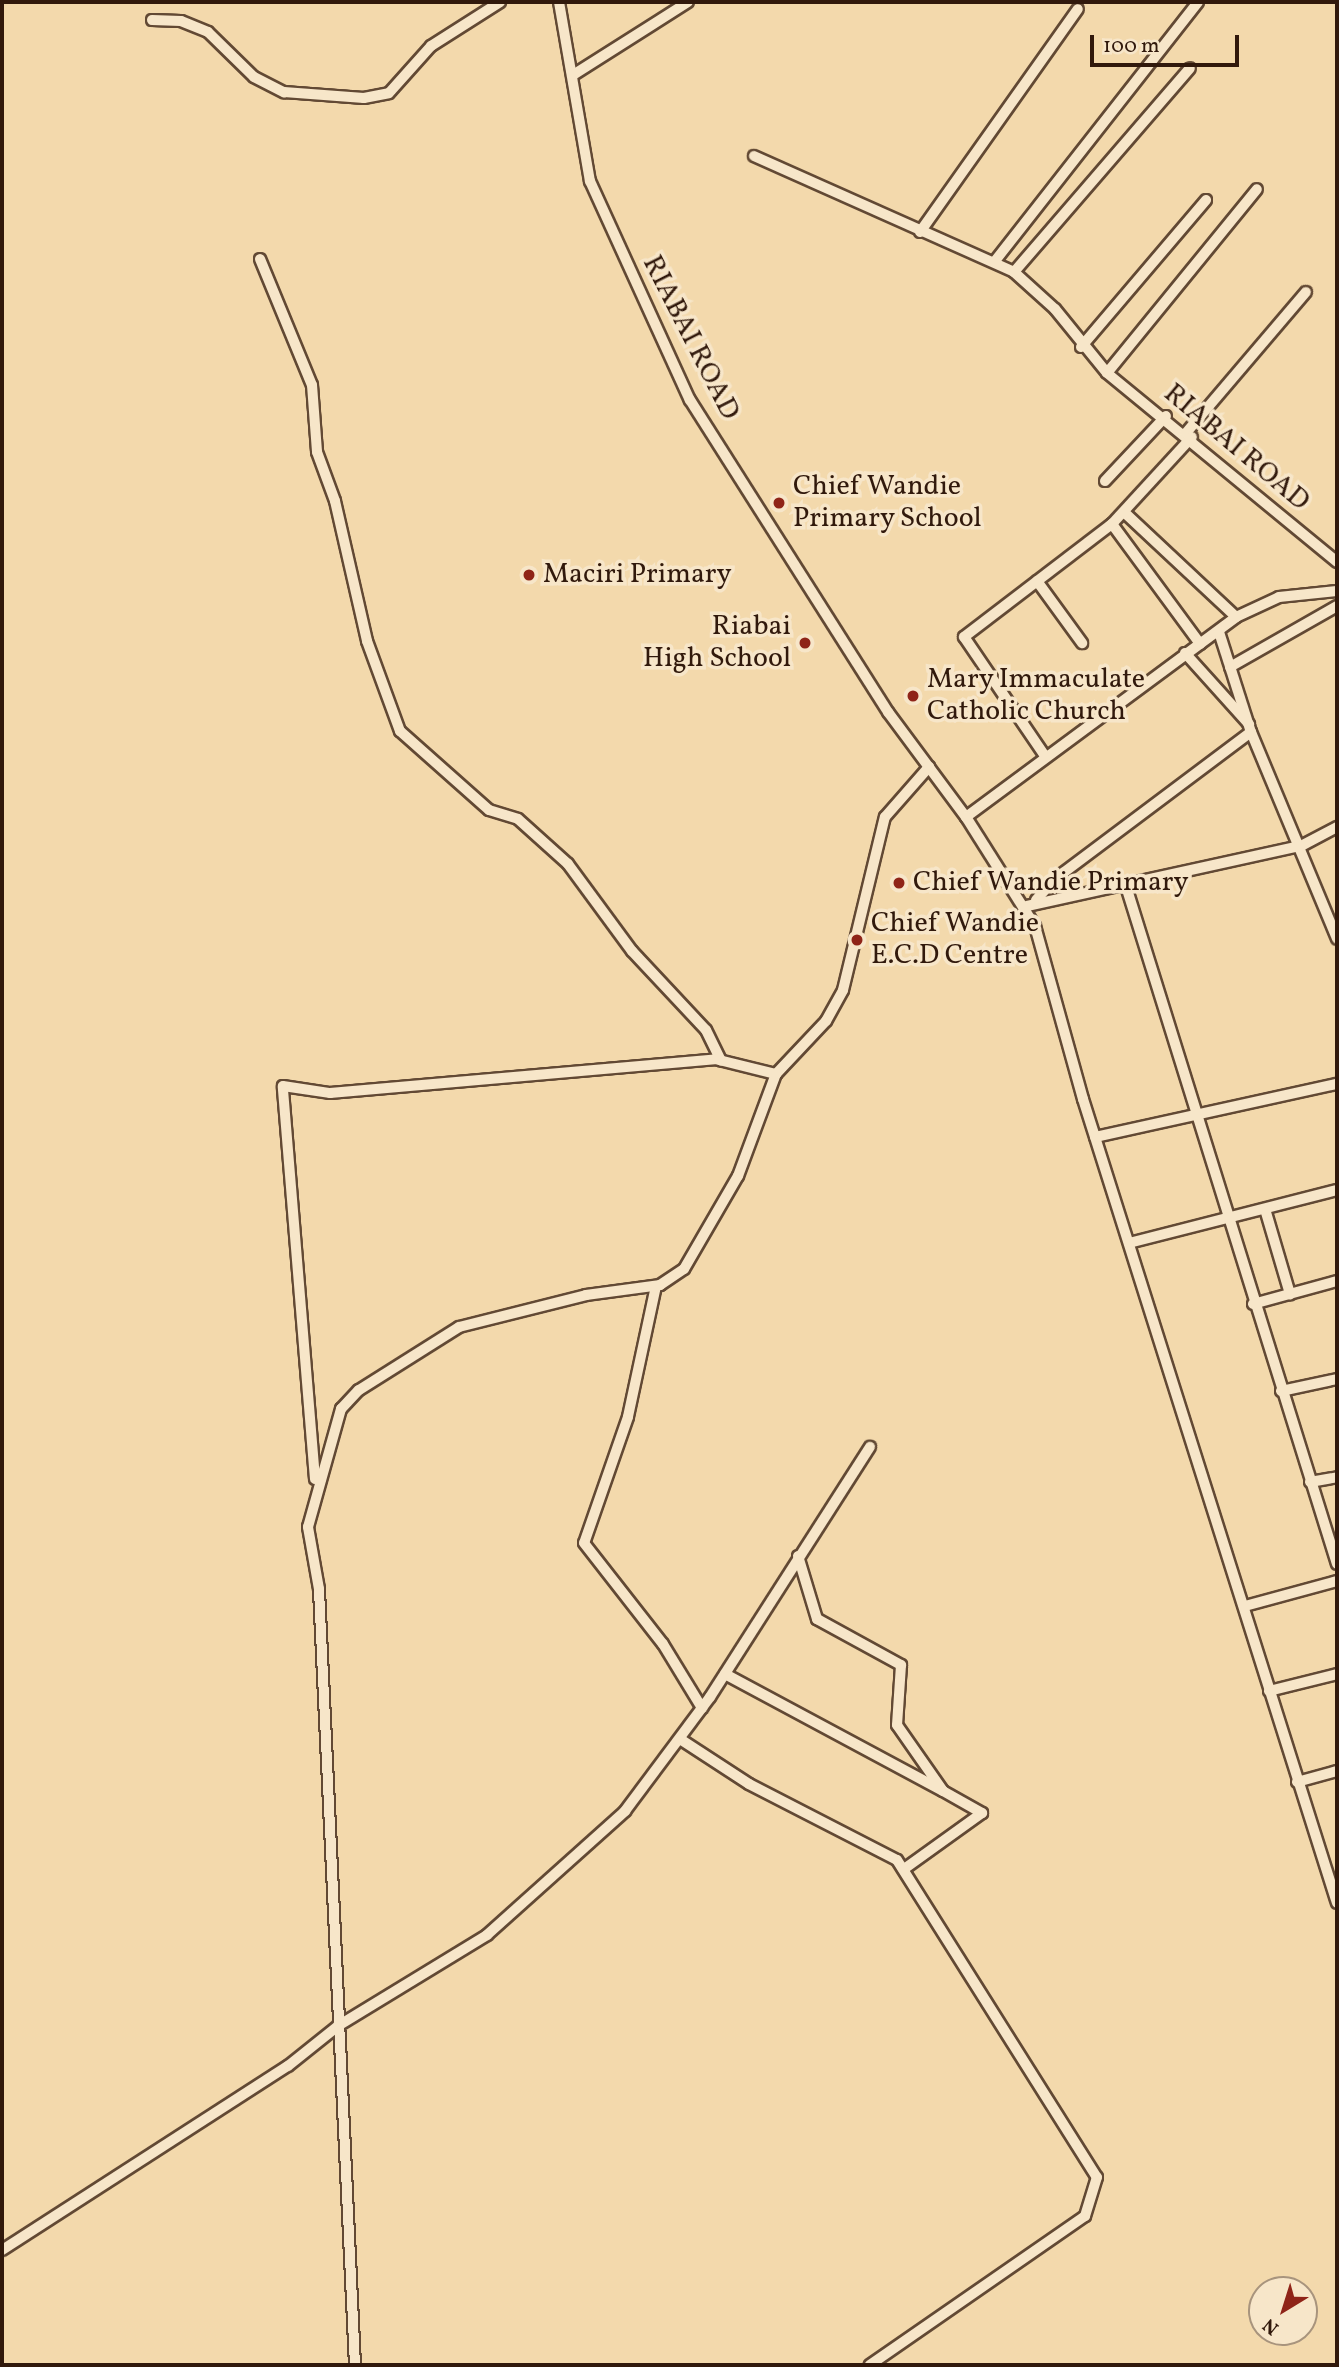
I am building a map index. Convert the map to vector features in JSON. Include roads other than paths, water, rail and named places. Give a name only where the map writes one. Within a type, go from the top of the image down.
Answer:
[{"type":"street","points":[[152,20],[181,21],[208,32],[254,77],[284,92],[364,98],[389,93],[438,40],[500,2]]},
{"type":"street","name":"RIABAI ROAD","points":[[559,2],[590,181],[690,400],[929,767],[1031,903],[1096,1137],[1245,1606],[1297,1782],[1332,1869],[1337,1903]]},
{"type":"street","points":[[573,75],[688,2]]},
{"type":"street","points":[[995,261],[1198,2]]},
{"type":"street","points":[[920,232],[1078,9]]},
{"type":"street","points":[[1014,272],[1190,68]]},
{"type":"street","name":"RIABAI ROAD","points":[[754,156],[920,232],[995,261],[1014,272],[1055,309],[1081,347],[1107,373],[1166,416],[1337,562]]},
{"type":"street","points":[[1107,373],[1256,189]]},
{"type":"street","points":[[1081,347],[1206,200]]},
{"type":"street","points":[[260,259],[312,386],[317,452],[335,502],[364,631],[400,732],[489,810],[518,820],[568,863],[632,951],[706,1030],[721,1061]]},
{"type":"street","points":[[1045,756],[964,641],[1125,513],[1306,292]]},
{"type":"street","points":[[1105,481],[1166,416]]},
{"type":"street","points":[[1125,513],[1236,617]]},
{"type":"street","points":[[1112,524],[1200,644]]},
{"type":"street","points":[[1037,581],[1082,643]]},
{"type":"street","points":[[966,817],[1236,617],[1279,597],[1337,591]]},
{"type":"street","points":[[1230,667],[1337,606]]},
{"type":"street","points":[[1219,632],[1250,728],[1301,846],[1337,939]]},
{"type":"street","points":[[1185,653],[1250,728]]},
{"type":"street","points":[[1031,903],[1055,879],[1250,728]]},
{"type":"street","points":[[355,2365],[319,1598],[308,1527],[316,1485],[348,1401],[451,1331],[586,1295],[656,1286],[672,1280],[698,1254],[738,1176],[776,1074],[826,1021],[844,990],[885,817],[929,767]]},
{"type":"street","points":[[1031,903],[1301,846],[1337,827]]},
{"type":"street","points":[[1125,883],[1224,1219],[1337,1564]]},
{"type":"street","points":[[316,1485],[283,1086],[330,1093],[721,1061],[776,1074]]},
{"type":"street","points":[[1096,1137],[1337,1084]]},
{"type":"street","points":[[1129,1243],[1337,1190]]},
{"type":"street","points":[[1265,1209],[1290,1294]]},
{"type":"street","points":[[1254,1304],[1337,1281]]},
{"type":"street","points":[[656,1286],[628,1417],[584,1543],[663,1644],[702,1708]]},
{"type":"street","points":[[1281,1391],[1337,1379]]},
{"type":"street","points":[[2,2250],[288,2066],[338,2026],[488,1935],[625,1811],[725,1674],[870,1447]]},
{"type":"street","points":[[1310,1482],[1337,1477]]},
{"type":"street","points":[[798,1556],[817,1619],[905,1669],[897,1725],[943,1791]]},
{"type":"street","points":[[1245,1606],[1337,1581]]},
{"type":"street","points":[[725,1674],[943,1791],[980,1808],[980,1819],[904,1869]]},
{"type":"street","points":[[1269,1691],[1337,1674]]},
{"type":"street","points":[[680,1739],[750,1784],[891,1856],[904,1869],[1097,2177],[1085,2216],[870,2365]]},
{"type":"street","points":[[1297,1782],[1337,1771]]},
{"type":"place","name":"Chief Wandie Primary School","points":[[779,503]]},
{"type":"place","name":"Maciri Primary","points":[[529,575]]},
{"type":"place","name":"Riabai High School","points":[[805,643]]},
{"type":"place","name":"Mary Immaculate Catholic Church","points":[[913,696]]},
{"type":"place","name":"Chief Wandie Primary","points":[[899,883]]},
{"type":"place","name":"Chief Wandie E.C.D Centre","points":[[857,940]]}]
